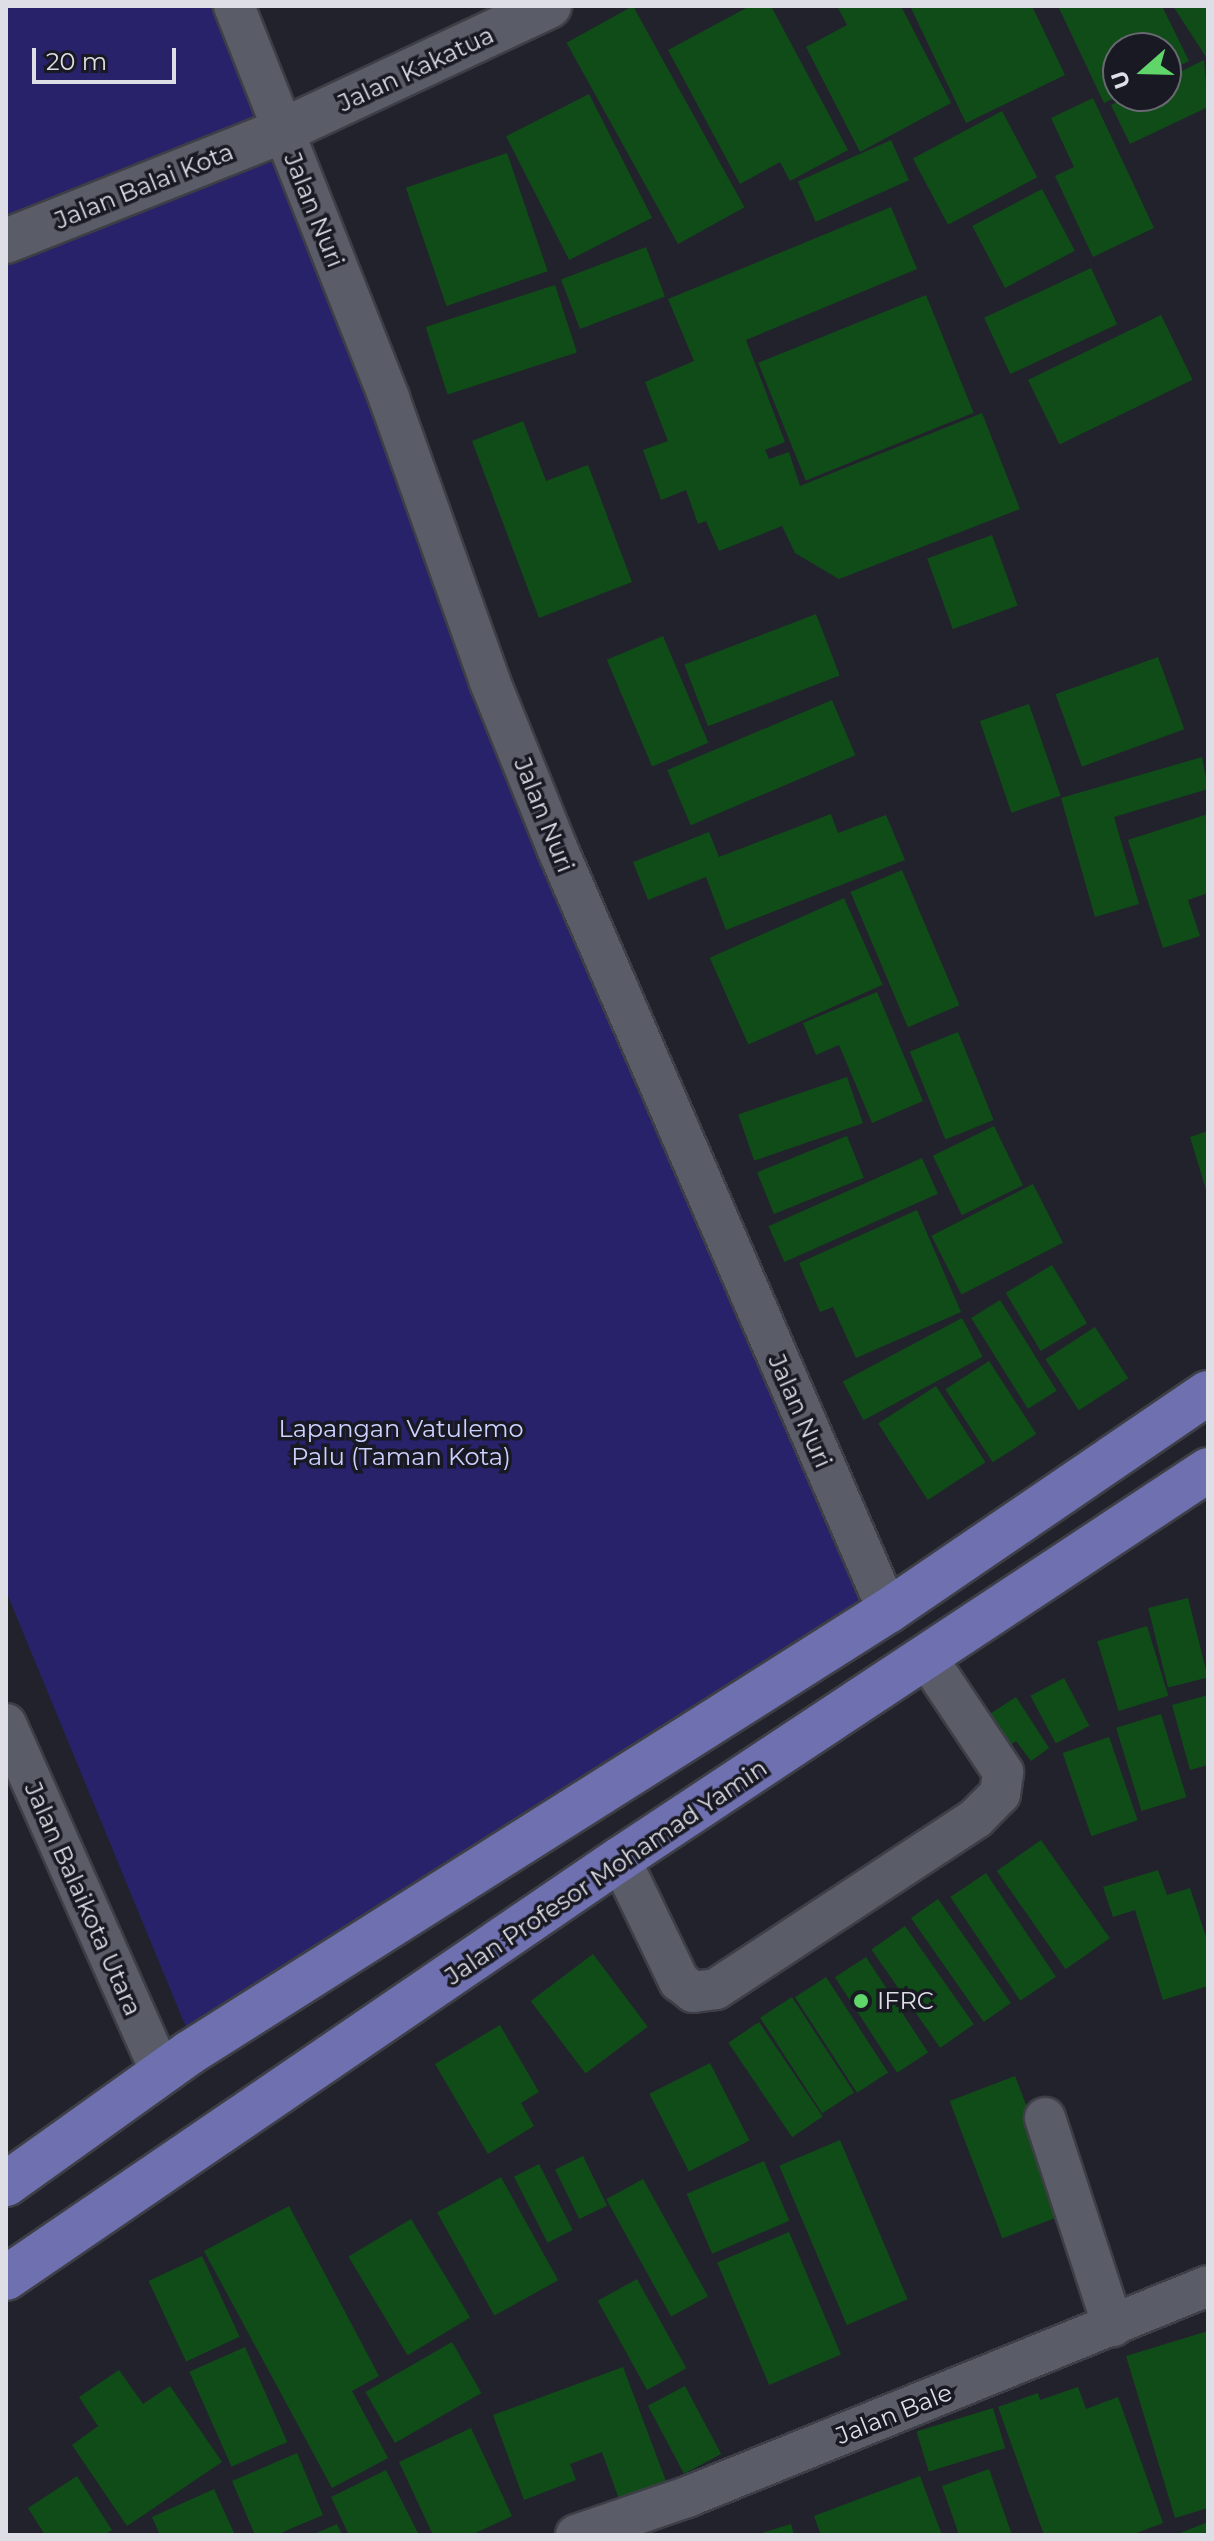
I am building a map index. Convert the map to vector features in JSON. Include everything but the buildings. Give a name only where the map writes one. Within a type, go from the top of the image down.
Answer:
[{"type":"main road","points":[[6,2184],[162,2074],[888,1611],[1208,1393]]},
{"type":"main road","name":"Jalan Profesor Mohamad Yamin","points":[[6,2278],[620,1859],[694,1814],[1208,1470]]},
{"type":"main road","points":[[658,1756],[694,1814]]},
{"type":"street","name":"Jalan Nuri","points":[[234,6],[557,848],[888,1611]]},
{"type":"street","name":"Jalan Kakatua","points":[[282,131],[549,6]]},
{"type":"street","name":"Jalan Balai Kota","points":[[6,241],[282,131]]},
{"type":"street","points":[[620,1859],[679,1981],[693,1992],[716,1989],[976,1818],[1000,1794],[1003,1772],[927,1658]]},
{"type":"street","name":"Jalan Balaikota Utara","points":[[6,1724],[162,2074]]},
{"type":"street","points":[[1045,2118],[1113,2326]]},
{"type":"street","name":"Jalan Bale","points":[[576,2535],[687,2497],[1208,2286]]},
{"type":"green space","name":"Lapangan Vatulemo Palu (Taman Kota)","points":[[6,6],[245,6],[572,840],[893,1592],[190,2037],[6,1591]]},
{"type":"place","name":"IFRC","points":[[861,2001]]}]
